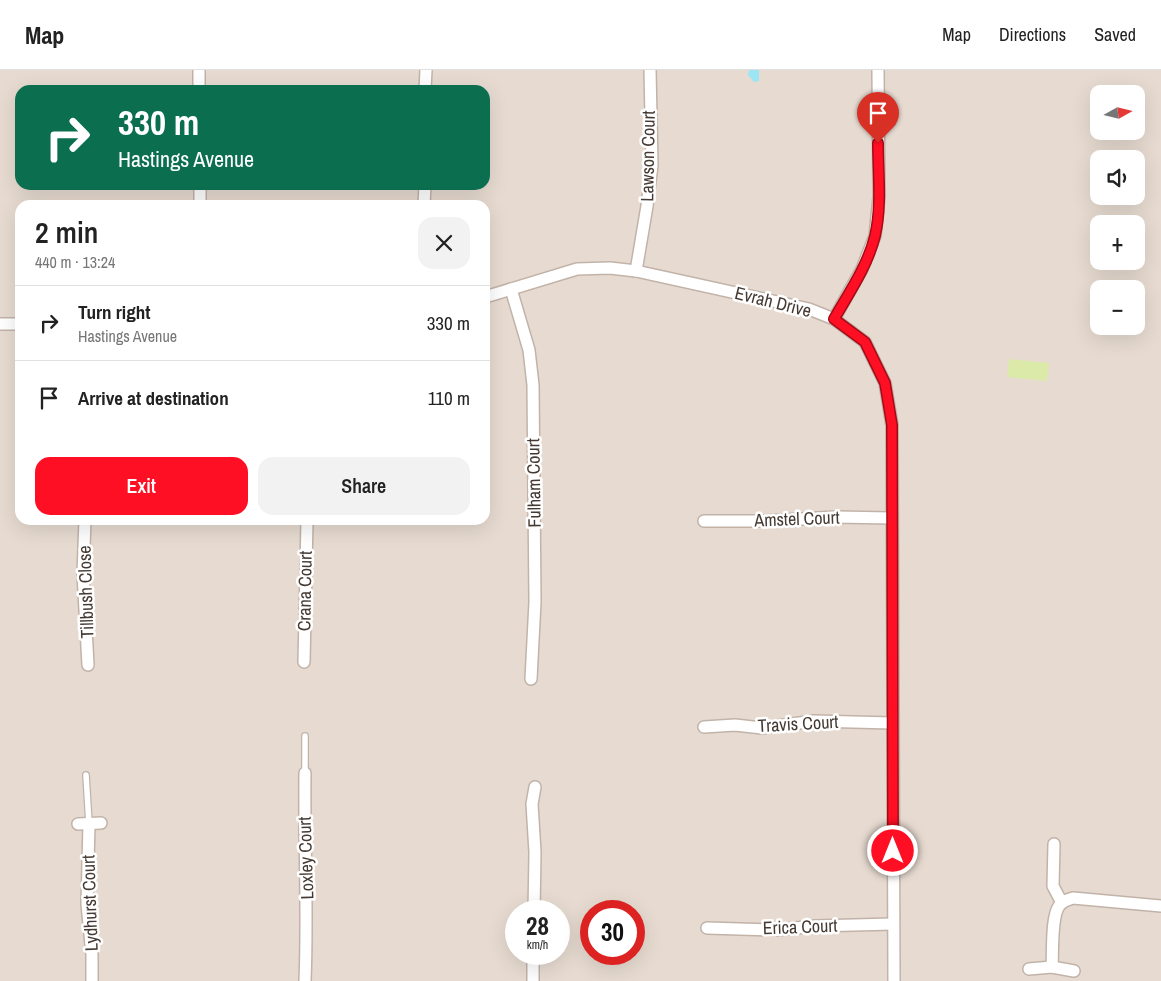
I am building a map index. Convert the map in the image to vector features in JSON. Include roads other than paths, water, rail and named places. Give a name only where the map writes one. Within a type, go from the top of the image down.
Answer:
[{"type":"street","points":[[199,70],[199,85]]},
{"type":"street","points":[[425,85],[426,70]]},
{"type":"street","name":"Lawson Court","points":[[636,270],[650,186],[650,70]]},
{"type":"street","points":[[834,319],[862,269],[875,236],[879,198],[878,70]]},
{"type":"street","name":"Evrah Drive","points":[[490,295],[577,269],[610,268],[636,270],[809,309],[834,319],[865,342],[885,383],[892,425],[894,981]]},
{"type":"street","name":"Fulham Court","points":[[511,289],[529,350],[533,385],[535,602],[531,679]]},
{"type":"street","points":[[0,324],[15,324]]},
{"type":"street","name":"Amstel Court","points":[[704,521],[766,521],[836,517],[891,518]]},
{"type":"street","name":"Tillbush Close","points":[[85,525],[83,574],[88,665]]},
{"type":"street","name":"Crana Court","points":[[304,662],[307,525]]},
{"type":"street","name":"Travis Court","points":[[704,727],[735,726],[762,728],[814,722],[892,724]]},
{"type":"street","name":"Loxley Court","points":[[305,773],[304,846],[308,915],[305,981]]},
{"type":"street","points":[[534,900],[535,852],[532,804],[535,787]]},
{"type":"street","points":[[84,824],[101,823]]},
{"type":"street","name":"Lydhurst Court","points":[[84,824],[92,981]]},
{"type":"street","points":[[1054,844],[1053,886],[1062,903]]},
{"type":"street","points":[[1052,967],[1055,918],[1058,907],[1062,903],[1072,898],[1161,906]]},
{"type":"street","name":"Erica Court","points":[[707,928],[776,930],[822,926],[893,924]]},
{"type":"street","points":[[533,965],[533,981]]},
{"type":"street","points":[[1029,969],[1052,967],[1074,970]]},
{"type":"lane","name":"Loxley Court","points":[[305,736],[305,773]]},
{"type":"lane","name":"Lydhurst Court","points":[[84,824],[86,775]]},
{"type":"water","points":[[749,70],[759,70],[759,81],[754,82],[748,75]]}]
